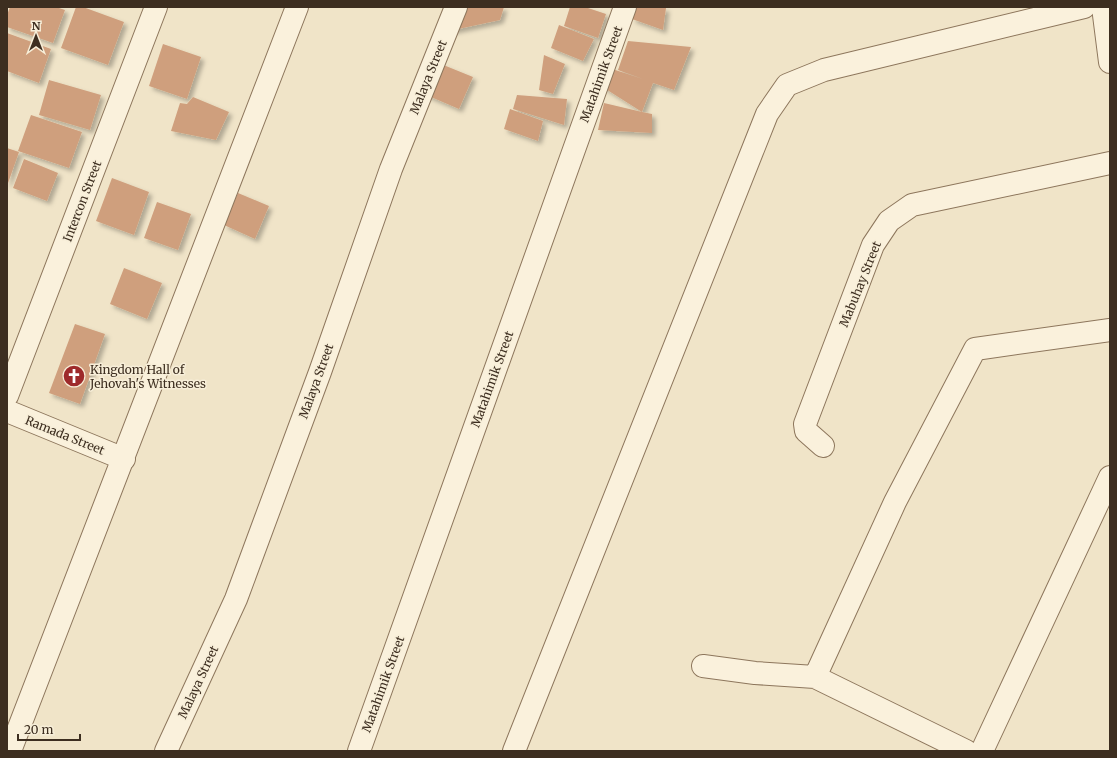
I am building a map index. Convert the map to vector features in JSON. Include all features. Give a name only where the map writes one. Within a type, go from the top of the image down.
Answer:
[{"type":"street","name":"Intercon Street","points":[[7,396],[156,7]]},
{"type":"street","points":[[10,751],[124,459],[297,7]]},
{"type":"street","name":"Malaya Street","points":[[166,751],[236,599],[320,372],[391,169],[456,7]]},
{"type":"street","name":"Matahimik Street","points":[[360,751],[625,7]]},
{"type":"street","points":[[514,751],[767,114],[787,85],[824,70],[1084,7]]},
{"type":"street","points":[[1103,7],[1110,62]]},
{"type":"street","name":"Mabuhay Street","points":[[823,446],[806,431],[805,424],[873,244],[889,221],[912,205],[1110,163]]},
{"type":"street","points":[[815,676],[895,502],[975,349],[1110,330]]},
{"type":"street","name":"Ramada Street","points":[[7,411],[124,459]]},
{"type":"street","points":[[982,751],[1110,477]]},
{"type":"street","points":[[702,666],[755,673],[815,676],[966,751]]},
{"type":"building","points":[[10,7],[56,7],[65,10],[53,43],[7,27],[7,15]]},
{"type":"building","points":[[76,7],[83,7],[124,22],[108,65],[61,48]]},
{"type":"building","points":[[459,7],[504,7],[500,20],[449,31]]},
{"type":"building","points":[[570,7],[585,7],[606,14],[598,38],[564,26]]},
{"type":"building","points":[[636,7],[666,8],[663,30],[632,19]]},
{"type":"building","points":[[559,25],[594,39],[583,61],[551,48]]},
{"type":"building","points":[[7,33],[51,49],[39,83],[7,71]]},
{"type":"building","points":[[628,41],[691,47],[674,90],[653,83],[642,112],[601,86],[606,67],[643,79],[618,70]]},
{"type":"building","points":[[163,44],[201,57],[187,99],[149,86]]},
{"type":"building","points":[[544,55],[565,64],[553,94],[539,90]]},
{"type":"building","points":[[436,62],[473,77],[459,109],[424,94]]},
{"type":"building","points":[[49,80],[101,95],[90,130],[39,115]]},
{"type":"building","points":[[517,95],[567,99],[564,125],[513,109]]},
{"type":"building","points":[[193,97],[229,112],[216,140],[171,131],[180,103],[187,104]]},
{"type":"building","points":[[604,103],[652,114],[652,133],[598,130]]},
{"type":"building","points":[[510,109],[543,121],[538,141],[504,129]]},
{"type":"building","points":[[31,115],[82,132],[69,168],[18,151]]},
{"type":"building","points":[[7,148],[19,152],[7,186]]},
{"type":"building","points":[[24,159],[58,173],[47,201],[13,188]]},
{"type":"building","points":[[112,178],[149,192],[134,235],[96,221]]},
{"type":"building","points":[[238,193],[269,206],[255,239],[224,225]]},
{"type":"building","points":[[157,202],[191,214],[178,250],[144,238]]},
{"type":"building","points":[[124,268],[162,283],[147,319],[110,304]]},
{"type":"building","points":[[75,324],[105,334],[80,404],[49,393]]},
{"type":"place","name":"Kingdom Hall of Jehovah's Witnesses","points":[[74,376]]}]
